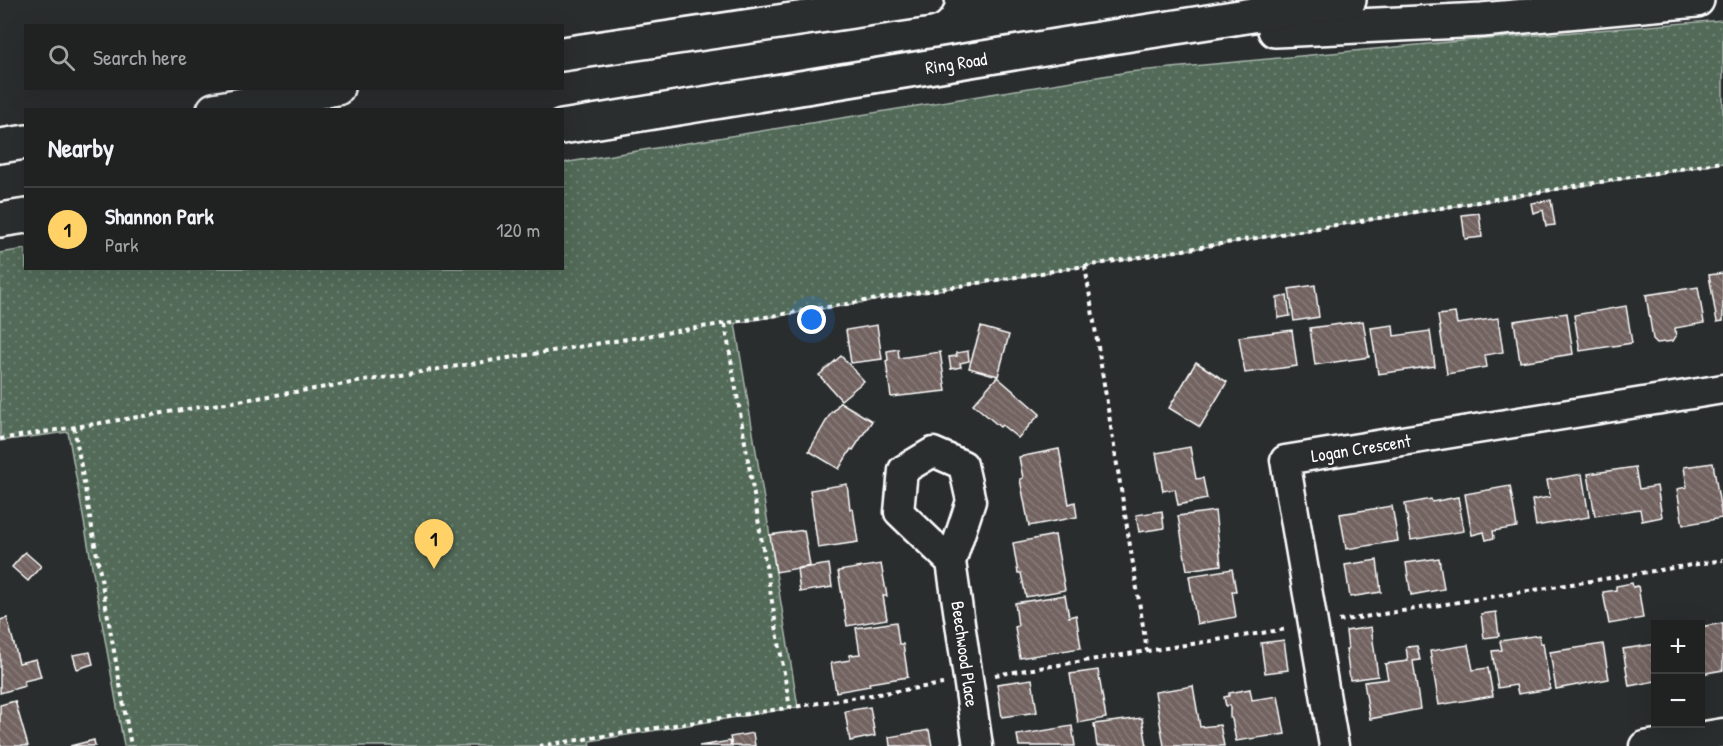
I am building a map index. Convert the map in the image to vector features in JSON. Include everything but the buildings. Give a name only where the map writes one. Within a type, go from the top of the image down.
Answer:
[{"type":"highway","points":[[564,54],[927,0]]},
{"type":"highway","name":"Ring Road","points":[[564,127],[1349,0]]},
{"type":"highway","points":[[1100,39],[1482,20],[1697,0]]},
{"type":"highway","points":[[225,108],[326,90]]},
{"type":"highway","points":[[0,146],[24,142]]},
{"type":"highway","points":[[0,220],[24,216]]},
{"type":"street","name":"Logan Crescent","points":[[1334,746],[1286,460],[1723,389]]},
{"type":"street","name":"Beechwood Place","points":[[951,562],[978,746]]},
{"type":"street","points":[[1644,746],[1723,733]]},
{"type":"path","points":[[0,439],[1723,162]]},
{"type":"path","points":[[1085,266],[1147,651]]},
{"type":"path","points":[[725,324],[790,708]]},
{"type":"path","points":[[74,427],[131,746]]},
{"type":"path","points":[[539,746],[1723,560]]},
{"type":"green space","points":[[1723,20],[1723,163],[735,323],[798,707],[590,741],[591,746],[124,746],[68,432],[0,441],[0,253],[24,249],[24,270],[564,270],[564,163],[1128,72],[1449,42]]},
{"type":"place","name":"Shannon Park","points":[[434,569]]}]
